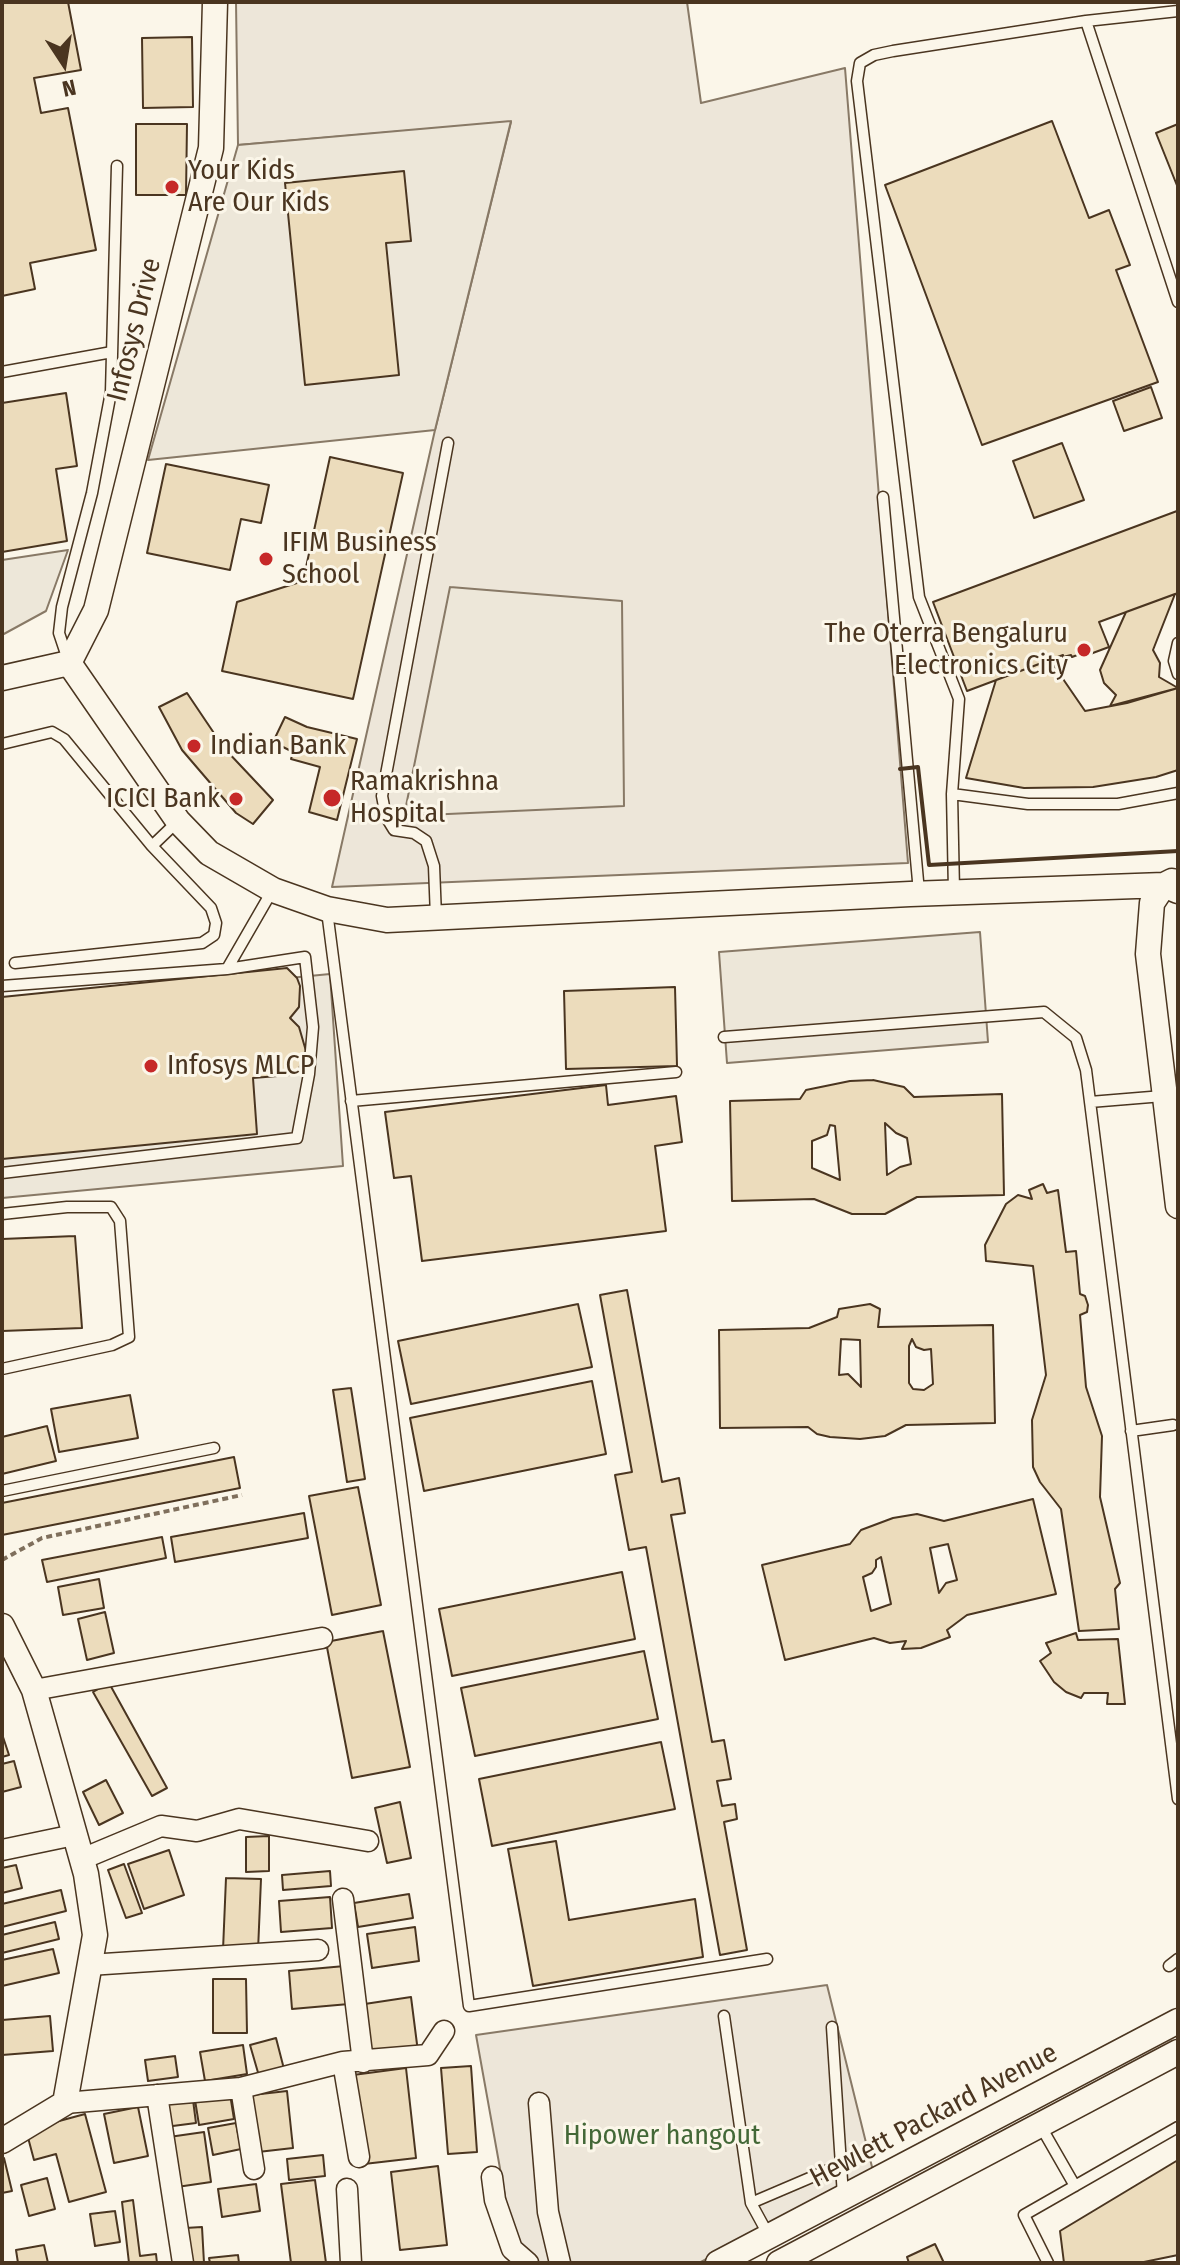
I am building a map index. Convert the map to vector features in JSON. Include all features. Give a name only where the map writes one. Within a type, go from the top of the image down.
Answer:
[{"type":"street","name":"Infosys Drive","points":[[69,663],[96,610],[211,148],[215,2]]},
{"type":"street","points":[[2,678],[69,663],[178,821],[209,853],[273,890],[327,909],[387,920],[919,894],[1168,889],[1148,954],[1178,1206]]},
{"type":"street","points":[[2,1626],[34,1690],[86,1874],[95,1935],[65,2103]]},
{"type":"street","points":[[34,1690],[322,1638]]},
{"type":"street","points":[[82,1859],[161,1826],[197,1831],[239,1819],[368,1841]]},
{"type":"street","points":[[2,1850],[74,1835]]},
{"type":"street","points":[[343,1899],[359,2157]]},
{"type":"street","points":[[89,1965],[318,1950]]},
{"type":"street","name":"Hewlett Packard Avenue","points":[[718,2263],[1178,2021]]},
{"type":"street","points":[[2,2141],[65,2103],[241,2088],[353,2062],[428,2055],[444,2031]]},
{"type":"street","name":"Hewlett Packard Avenue","points":[[779,2263],[1178,2052]]},
{"type":"street","points":[[241,2088],[254,2169]]},
{"type":"street","points":[[157,2095],[183,2263]]},
{"type":"street","points":[[539,2103],[548,2212],[560,2263]]},
{"type":"street","points":[[492,2177],[495,2200],[512,2249],[528,2263]]},
{"type":"street","points":[[347,2189],[351,2263]]},
{"type":"lane","points":[[954,893],[952,794],[959,699],[919,597],[857,81],[860,63],[874,55],[1086,21],[1178,11]]},
{"type":"lane","points":[[1086,21],[1178,302]]},
{"type":"lane","points":[[69,663],[59,633],[62,607],[92,493],[111,392],[117,166]]},
{"type":"lane","points":[[2,372],[112,352]]},
{"type":"lane","points":[[436,917],[434,866],[426,841],[414,833],[394,830],[386,817],[382,796],[448,443]]},
{"type":"lane","points":[[883,497],[919,894]]},
{"type":"lane","points":[[1178,643],[1174,661],[1178,674]]},
{"type":"lane","points":[[2,744],[52,732],[64,739],[152,846],[211,908],[216,923],[214,935],[202,943],[15,963]]},
{"type":"lane","points":[[952,794],[1028,804],[1118,804],[1178,793]]},
{"type":"lane","points":[[152,846],[178,821]]},
{"type":"lane","points":[[227,969],[273,890]]},
{"type":"lane","points":[[327,909],[469,2006],[767,1959]]},
{"type":"lane","points":[[2,986],[227,969],[305,957],[313,1027],[309,1074],[297,1138],[2,1173]]},
{"type":"lane","points":[[724,1037],[1044,1012],[1076,1038],[1086,1070],[1178,1799]]},
{"type":"lane","points":[[351,1101],[676,1072]]},
{"type":"lane","points":[[1090,1102],[1165,1096]]},
{"type":"lane","points":[[2,1214],[67,1207],[111,1207],[120,1221],[129,1337],[112,1345],[2,1369]]},
{"type":"lane","points":[[1131,1431],[1173,1425]]},
{"type":"lane","points":[[2,1491],[214,1448]]},
{"type":"lane","points":[[1165,1703],[1178,1702]]},
{"type":"lane","points":[[724,2016],[751,2203],[769,2236]]},
{"type":"lane","points":[[832,2027],[843,2198]]},
{"type":"lane","points":[[1040,2125],[1075,2186]]},
{"type":"lane","points":[[1048,2263],[1024,2215],[1178,2127]]},
{"type":"lane","points":[[751,2203],[840,2165]]},
{"type":"path","points":[[2,1560],[42,1538],[242,1495]]},
{"type":"green space","points":[[236,2],[687,2],[701,103],[845,68],[908,863],[332,887],[435,430],[511,122],[238,145]]},
{"type":"green space","name":"Hipower hangout","points":[[827,1985],[873,2171],[699,2263],[517,2263],[476,2035]]},
{"type":"shaded area","points":[[511,121],[435,430],[148,460],[238,145]]},
{"type":"shaded area","points":[[68,550],[46,611],[2,635],[2,560]]},
{"type":"shaded area","points":[[450,587],[622,601],[624,806],[404,816]]},
{"type":"shaded area","points":[[980,932],[988,1042],[727,1063],[719,952]]},
{"type":"shaded area","name":"Infosys MLCP","points":[[330,974],[343,1166],[2,1198],[2,1006]]},
{"type":"building","points":[[2,2],[68,2],[81,70],[34,78],[41,113],[68,108],[96,250],[30,263],[35,289],[2,296]]},
{"type":"building","points":[[192,37],[193,107],[143,108],[142,38]]},
{"type":"building","points":[[1052,121],[1089,218],[1109,210],[1130,265],[1116,270],[1158,382],[982,445],[885,185]]},
{"type":"building","points":[[136,124],[187,124],[186,195],[136,195]]},
{"type":"building","points":[[1178,124],[1178,188],[1156,133]]},
{"type":"building","points":[[404,171],[411,241],[386,243],[399,375],[305,385],[285,183]]},
{"type":"building","points":[[1151,387],[1162,418],[1124,431],[1113,401]]},
{"type":"building","points":[[66,393],[77,466],[56,469],[67,541],[2,552],[2,403]]},
{"type":"building","points":[[1062,443],[1084,500],[1034,518],[1013,461]]},
{"type":"building","points":[[330,457],[403,473],[353,699],[222,671],[237,602],[303,581]]},
{"type":"building","points":[[166,464],[269,485],[261,523],[241,519],[230,570],[147,553]]},
{"type":"building","points":[[1177,511],[1178,593],[1099,622],[1109,647],[1082,657],[1080,654],[1072,657],[1063,655],[967,691],[933,602]]},
{"type":"building","points":[[1175,594],[1153,650],[1160,663],[1159,677],[1178,688],[1110,706],[1116,695],[1104,683],[1100,670],[1126,612]]},
{"type":"building","points":[[1050,660],[1085,711],[1178,688],[1178,770],[1156,777],[1093,787],[1024,788],[966,778],[996,680]]},
{"type":"building","points":[[187,693],[224,748],[273,800],[253,824],[236,813],[182,750],[159,707]]},
{"type":"building","points":[[285,717],[307,727],[357,739],[337,820],[309,812],[320,767],[291,759],[293,752],[273,742]]},
{"type":"building","name":"Infosys MLCP","points":[[287,968],[300,986],[299,1007],[290,1018],[299,1027],[306,1051],[298,1071],[290,1075],[253,1078],[257,1134],[2,1159],[2,997]]},
{"type":"building","points":[[675,987],[677,1066],[566,1069],[564,991]]},
{"type":"building","points":[[873,1080],[904,1087],[914,1097],[1002,1094],[1004,1195],[917,1197],[885,1214],[852,1214],[814,1199],[732,1201],[730,1101],[800,1099],[806,1090],[850,1081]],"holes":[[[885,1123],[907,1138],[911,1164],[887,1175]],[[830,1125],[835,1126],[840,1180],[812,1168],[812,1141],[827,1135]]]},
{"type":"building","points":[[606,1085],[608,1105],[676,1096],[682,1142],[655,1146],[666,1231],[422,1261],[411,1176],[394,1178],[385,1112]]},
{"type":"building","points":[[1043,1184],[1047,1193],[1058,1190],[1066,1252],[1076,1251],[1080,1294],[1085,1296],[1088,1305],[1087,1312],[1080,1315],[1086,1387],[1102,1436],[1100,1497],[1120,1583],[1115,1589],[1119,1629],[1079,1631],[1061,1509],[1040,1482],[1033,1467],[1032,1420],[1046,1375],[1033,1266],[986,1261],[985,1245],[1006,1204],[1018,1195],[1032,1199],[1029,1190]]},
{"type":"building","points":[[75,1236],[82,1328],[2,1331],[2,1239]]},
{"type":"building","points":[[627,1290],[662,1482],[679,1478],[685,1513],[671,1515],[712,1742],[724,1740],[731,1779],[717,1781],[722,1806],[735,1804],[737,1819],[724,1822],[747,1950],[720,1955],[646,1547],[629,1550],[615,1475],[632,1472],[600,1295]]},
{"type":"building","points":[[578,1304],[592,1367],[411,1404],[398,1341]]},
{"type":"building","points":[[870,1304],[880,1309],[878,1327],[993,1325],[995,1423],[906,1425],[885,1436],[860,1439],[817,1434],[808,1427],[720,1428],[719,1330],[809,1328],[837,1317],[839,1309]],"holes":[[[841,1339],[860,1340],[861,1387],[848,1374],[839,1375]],[[912,1339],[916,1347],[931,1349],[933,1384],[924,1390],[913,1389],[909,1383],[909,1346]]]},
{"type":"building","points":[[592,1381],[606,1454],[424,1491],[410,1418]]},
{"type":"building","points":[[351,1388],[365,1479],[347,1482],[333,1390]]},
{"type":"building","points":[[130,1395],[138,1438],[59,1452],[51,1409]]},
{"type":"building","points":[[47,1426],[56,1461],[2,1474],[2,1437]]},
{"type":"building","points":[[234,1457],[240,1488],[2,1535],[2,1503]]},
{"type":"building","points":[[358,1487],[381,1605],[332,1615],[309,1496]]},
{"type":"building","points":[[1033,1499],[1056,1594],[967,1615],[947,1630],[950,1637],[921,1648],[902,1649],[906,1641],[890,1643],[874,1638],[785,1660],[762,1565],[850,1544],[861,1530],[893,1518],[917,1514],[944,1521]],"holes":[[[948,1544],[957,1580],[946,1583],[939,1593],[930,1548]],[[881,1557],[891,1604],[871,1611],[863,1577],[872,1573],[876,1560]]]},
{"type":"building","points":[[304,1513],[308,1538],[175,1562],[171,1537]]},
{"type":"building","points":[[162,1537],[166,1558],[47,1582],[42,1560]]},
{"type":"building","points":[[622,1572],[635,1639],[452,1676],[439,1609]]},
{"type":"building","points":[[99,1579],[104,1608],[63,1615],[58,1587]]},
{"type":"building","points":[[105,1612],[114,1653],[87,1660],[78,1619]]},
{"type":"building","points":[[383,1631],[410,1767],[352,1778],[326,1642]]},
{"type":"building","points":[[1076,1633],[1078,1640],[1118,1639],[1125,1704],[1107,1704],[1108,1693],[1084,1693],[1081,1698],[1066,1692],[1054,1682],[1040,1661],[1051,1653],[1046,1643]]},
{"type":"building","points":[[644,1651],[658,1719],[475,1756],[461,1688]]},
{"type":"building","points":[[109,1683],[167,1788],[152,1796],[93,1692]]},
{"type":"building","points":[[2,1734],[9,1755],[2,1757]]},
{"type":"building","points":[[661,1742],[675,1809],[492,1846],[479,1779]]},
{"type":"building","points":[[14,1761],[21,1787],[2,1792],[2,1764]]},
{"type":"building","points":[[106,1780],[123,1813],[99,1825],[83,1792]]},
{"type":"building","points":[[400,1802],[411,1858],[387,1863],[375,1808]]},
{"type":"building","points":[[269,1836],[269,1871],[246,1872],[246,1837]]},
{"type":"building","points":[[556,1841],[569,1920],[695,1899],[703,1957],[533,1986],[508,1849]]},
{"type":"building","points":[[169,1850],[184,1895],[144,1909],[128,1864]]},
{"type":"building","points":[[124,1864],[142,1913],[126,1918],[108,1870]]},
{"type":"building","points":[[16,1865],[22,1888],[2,1893],[2,1868]]},
{"type":"building","points":[[330,1871],[331,1886],[283,1890],[282,1875]]},
{"type":"building","points":[[226,1878],[261,1879],[258,1951],[223,1950]]},
{"type":"building","points":[[61,1890],[66,1911],[2,1927],[2,1904]]},
{"type":"building","points":[[409,1894],[413,1918],[358,1927],[354,1903]]},
{"type":"building","points":[[330,1897],[332,1928],[281,1932],[279,1901]]},
{"type":"building","points":[[55,1922],[59,1939],[2,1953],[2,1935]]},
{"type":"building","points":[[415,1927],[419,1961],[372,1968],[367,1934]]},
{"type":"building","points":[[53,1949],[59,1973],[2,1986],[2,1960]]},
{"type":"building","points":[[345,1966],[349,2004],[292,2009],[289,1971]]},
{"type":"building","points":[[213,1979],[246,1979],[247,2033],[213,2033]]},
{"type":"building","points":[[411,1997],[418,2052],[366,2059],[358,2005]]},
{"type":"building","points":[[50,2016],[53,2051],[2,2055],[2,2020]]},
{"type":"building","points":[[276,2038],[284,2069],[259,2076],[250,2045]]},
{"type":"building","points":[[243,2045],[247,2074],[205,2081],[200,2052]]},
{"type":"building","points":[[175,2056],[178,2077],[148,2081],[145,2060]]},
{"type":"building","points":[[471,2066],[477,2152],[448,2154],[441,2068]]},
{"type":"building","points":[[406,2068],[416,2158],[364,2164],[353,2075]]},
{"type":"building","points":[[287,2091],[293,2148],[258,2152],[252,2095]]},
{"type":"building","points":[[230,2094],[234,2119],[199,2125],[195,2100]]},
{"type":"building","points":[[193,2100],[196,2123],[165,2127],[162,2105]]},
{"type":"building","points":[[138,2107],[148,2156],[114,2163],[104,2114]]},
{"type":"building","points":[[85,2114],[106,2192],[69,2202],[56,2154],[34,2160],[26,2130]]},
{"type":"building","points":[[236,2123],[241,2149],[213,2155],[208,2128]]},
{"type":"building","points":[[204,2132],[211,2182],[177,2187],[169,2137]]},
{"type":"building","points":[[323,2155],[325,2176],[289,2180],[287,2159]]},
{"type":"building","points":[[2,2158],[12,2191],[2,2193]]},
{"type":"building","points":[[1178,2160],[1178,2255],[1139,2263],[1064,2263],[1060,2231]]},
{"type":"building","points":[[438,2166],[447,2245],[400,2250],[391,2172]]},
{"type":"building","points":[[47,2178],[55,2209],[29,2216],[21,2185]]},
{"type":"building","points":[[315,2180],[326,2263],[291,2263],[281,2184]]},
{"type":"building","points":[[256,2184],[260,2211],[222,2217],[218,2189]]},
{"type":"building","points":[[133,2200],[140,2256],[156,2254],[157,2263],[129,2263],[122,2202]]},
{"type":"building","points":[[115,2211],[120,2242],[95,2246],[90,2214]]},
{"type":"building","points":[[202,2227],[204,2263],[187,2263],[185,2228]]},
{"type":"building","points":[[935,2244],[944,2263],[909,2263],[907,2257]]},
{"type":"building","points":[[44,2245],[48,2263],[18,2263],[16,2250]]},
{"type":"building","points":[[238,2255],[239,2263],[210,2263],[209,2258]]},
{"type":"wall","points":[[900,769],[918,767],[929,865],[1178,851]]},
{"type":"place","name":"Your Kids Are Our Kids","points":[[172,187]]},
{"type":"place","name":"IFIM Business School","points":[[266,559]]},
{"type":"place","name":"The Oterra Bengaluru Electronics City","points":[[1084,650]]},
{"type":"place","name":"Indian Bank","points":[[194,746]]},
{"type":"place","name":"Ramakrishna Hospital","points":[[332,798]]},
{"type":"place","name":"ICICI Bank","points":[[236,799]]},
{"type":"place","name":"Infosys MLCP","points":[[151,1066]]}]
